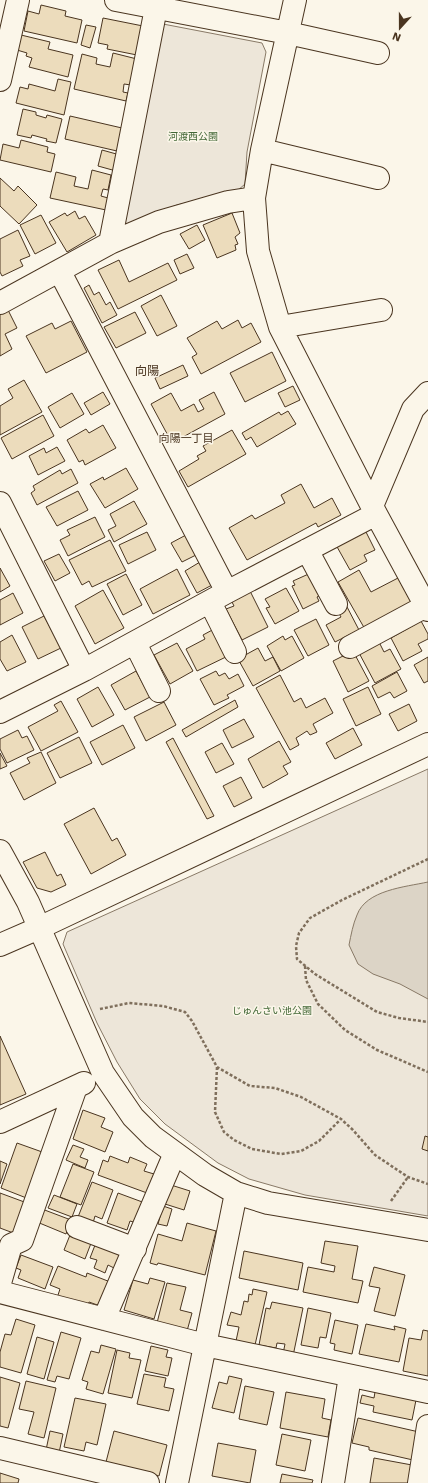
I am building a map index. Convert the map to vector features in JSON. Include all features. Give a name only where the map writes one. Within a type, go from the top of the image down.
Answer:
[{"type":"street","points":[[0,80],[18,0]]},
{"type":"street","points":[[116,0],[288,32],[378,53]]},
{"type":"street","points":[[295,0],[262,150],[254,198],[258,251],[280,328],[374,510],[427,608],[350,647]]},
{"type":"street","points":[[110,243],[156,8]]},
{"type":"street","points":[[262,150],[378,178]]},
{"type":"street","points":[[0,303],[60,272],[110,243],[159,222],[228,202],[254,198]]},
{"type":"street","points":[[60,272],[218,597],[235,652]]},
{"type":"street","points":[[280,328],[381,310]]},
{"type":"street","points":[[0,712],[135,643],[307,550],[374,510],[413,409],[428,393]]},
{"type":"street","points":[[0,503],[84,670]]},
{"type":"street","points":[[307,550],[336,604]]},
{"type":"street","points":[[135,643],[159,691]]},
{"type":"street","points":[[0,945],[428,744]]},
{"type":"street","points":[[0,851],[28,902],[103,1074],[133,1117],[153,1137],[205,1175],[236,1192],[268,1203],[428,1230]]},
{"type":"street","points":[[0,1122],[103,1074]]},
{"type":"street","points":[[0,1283],[11,1245],[22,1240],[76,1087]]},
{"type":"street","points":[[104,1319],[175,1154]]},
{"type":"street","points":[[177,1483],[236,1192]]},
{"type":"street","points":[[76,1227],[135,1249]]},
{"type":"street","points":[[0,1292],[205,1345],[428,1392]]},
{"type":"street","points":[[333,1483],[350,1376]]},
{"type":"street","points":[[419,1483],[428,1426]]},
{"type":"street","points":[[0,1448],[148,1483]]},
{"type":"path","points":[[428,860],[342,900],[310,918],[299,933],[296,946],[297,959],[305,966],[334,987],[377,1012],[399,1018],[428,1022]]},
{"type":"path","points":[[305,966],[306,980],[318,1004],[345,1030],[378,1050],[428,1072]]},
{"type":"path","points":[[95,1010],[129,1003],[163,1006],[185,1012],[192,1021],[217,1068],[215,1112],[224,1132],[234,1140],[252,1149],[281,1154],[301,1151],[319,1141],[342,1119]]},
{"type":"path","points":[[217,1068],[250,1086],[275,1088],[301,1097],[342,1119],[375,1155],[408,1177],[428,1184]]},
{"type":"path","points":[[389,1205],[408,1177]]},
{"type":"green space","name":"河渡西公園","points":[[163,24],[262,43],[266,52],[247,152],[245,184],[237,191],[177,205],[127,225],[118,221]]},
{"type":"green space","name":"じゅんさい池公園","points":[[428,769],[428,1216],[305,1195],[249,1179],[218,1163],[165,1124],[140,1099],[117,1062],[97,1023],[63,944],[67,932]]},
{"type":"shaded area","points":[[428,882],[428,999],[400,984],[373,974],[358,964],[349,945],[357,915],[369,900],[387,891]]},
{"type":"building","points":[[41,5],[66,11],[65,16],[82,20],[77,43],[24,31],[28,11],[39,14]]},
{"type":"building","points":[[103,18],[143,26],[137,55],[107,49],[108,45],[98,43]]},
{"type":"building","points":[[86,25],[96,27],[90,48],[81,45]]},
{"type":"building","points":[[21,35],[50,42],[48,49],[73,55],[68,77],[29,67],[32,58],[26,56],[27,53],[17,50]]},
{"type":"building","points":[[113,53],[137,59],[131,85],[124,84],[123,92],[128,93],[126,101],[74,89],[82,54],[97,58],[96,64],[110,67]]},
{"type":"building","points":[[58,79],[71,82],[64,115],[16,103],[20,87],[28,89],[29,84],[55,91]]},
{"type":"building","points":[[23,109],[36,112],[36,115],[46,118],[47,115],[62,119],[56,143],[46,141],[47,139],[32,135],[31,138],[17,135]]},
{"type":"building","points":[[70,116],[122,128],[117,151],[65,139]]},
{"type":"building","points":[[21,140],[48,147],[47,152],[55,154],[51,172],[0,160],[3,144],[19,148]]},
{"type":"building","points":[[102,150],[120,155],[116,171],[98,166]]},
{"type":"building","points":[[92,170],[111,175],[108,190],[103,189],[101,196],[108,198],[106,210],[50,198],[56,172],[76,177],[74,186],[88,189]]},
{"type":"building","points":[[0,178],[14,191],[18,186],[37,205],[19,224],[0,206]]},
{"type":"building","points":[[75,211],[79,219],[85,216],[96,235],[67,252],[49,222],[65,213],[67,216]]},
{"type":"building","points":[[232,213],[240,233],[235,237],[238,244],[235,245],[236,250],[217,258],[203,225]]},
{"type":"building","points":[[41,215],[56,243],[35,254],[20,225]]},
{"type":"building","points":[[197,225],[205,240],[189,249],[180,234]]},
{"type":"building","points":[[18,230],[30,256],[20,260],[23,266],[2,276],[0,272],[0,239]]},
{"type":"building","points":[[187,254],[194,268],[180,274],[174,260]]},
{"type":"building","points":[[119,260],[129,282],[168,263],[177,280],[118,309],[98,270]]},
{"type":"building","points":[[89,285],[94,295],[99,292],[106,305],[110,302],[117,315],[102,323],[84,288]]},
{"type":"building","points":[[161,295],[177,326],[157,336],[141,306]]},
{"type":"building","points":[[8,310],[17,328],[5,334],[12,349],[0,356],[0,314]]},
{"type":"building","points":[[135,312],[146,333],[116,348],[104,327]]},
{"type":"building","points":[[238,320],[242,328],[251,323],[261,342],[201,374],[192,357],[197,354],[187,338],[217,321],[222,329]]},
{"type":"building","points":[[71,321],[87,352],[46,373],[26,336],[52,323],[55,329]]},
{"type":"building","points":[[272,352],[286,381],[245,402],[230,373]]},
{"type":"building","points":[[183,365],[188,376],[160,389],[155,378]]},
{"type":"building","points":[[24,380],[42,412],[0,435],[0,406],[13,398],[8,389]]},
{"type":"building","points":[[293,386],[300,400],[285,407],[278,393]]},
{"type":"building","points":[[103,392],[110,404],[91,415],[84,403]]},
{"type":"building","points":[[214,392],[225,414],[172,443],[151,404],[171,393],[181,411],[194,404],[198,412],[204,409],[199,400]]},
{"type":"building","points":[[72,393],[84,414],[60,428],[48,407]]},
{"type":"building","points":[[288,411],[296,424],[257,447],[251,437],[246,440],[242,433],[279,412],[281,415]]},
{"type":"building","points":[[43,415],[54,436],[12,459],[1,438]]},
{"type":"building","points":[[103,425],[116,448],[85,465],[83,460],[79,462],[67,440],[86,429],[89,433]]},
{"type":"building","points":[[232,430],[246,454],[188,487],[179,471],[199,459],[197,456],[206,451],[203,446]]},
{"type":"building","points":[[57,447],[65,461],[38,475],[29,456],[44,448],[46,453]]},
{"type":"building","points":[[126,468],[138,489],[105,508],[90,484],[103,477],[104,480]]},
{"type":"building","points":[[71,469],[78,483],[37,505],[31,493],[35,490],[33,486],[60,470],[62,474]]},
{"type":"building","points":[[301,484],[314,508],[332,498],[341,515],[318,527],[316,523],[247,560],[229,528],[252,515],[255,519],[285,503],[281,495]]},
{"type":"building","points":[[78,491],[88,510],[57,526],[46,507]]},
{"type":"building","points":[[134,501],[147,524],[114,542],[108,530],[116,526],[110,514]]},
{"type":"building","points":[[95,517],[105,537],[68,556],[60,540],[70,535],[67,530]]},
{"type":"building","points":[[365,530],[375,550],[364,555],[367,561],[350,570],[336,545]]},
{"type":"building","points":[[147,532],[156,550],[128,564],[119,545]]},
{"type":"building","points":[[186,535],[196,555],[182,562],[171,543]]},
{"type":"building","points":[[110,540],[126,571],[92,587],[89,581],[82,585],[69,560]]},
{"type":"building","points":[[59,554],[70,573],[55,581],[44,561]]},
{"type":"building","points":[[200,562],[212,585],[197,593],[185,571]]},
{"type":"building","points":[[0,568],[10,586],[0,592]]},
{"type":"building","points":[[177,569],[190,595],[153,614],[140,589]]},
{"type":"building","points":[[359,570],[371,592],[398,578],[413,605],[366,631],[338,582]]},
{"type":"building","points":[[313,572],[324,593],[317,597],[319,601],[303,609],[292,586],[295,585],[293,581]]},
{"type":"building","points":[[126,574],[142,605],[123,615],[107,584]]},
{"type":"building","points":[[286,588],[299,611],[275,624],[266,608],[270,607],[265,599]]},
{"type":"building","points":[[103,590],[124,628],[95,644],[75,606]]},
{"type":"building","points":[[250,591],[268,627],[242,640],[226,609],[234,606],[231,600]]},
{"type":"building","points":[[13,593],[23,613],[0,625],[0,600]]},
{"type":"building","points":[[345,603],[359,630],[335,642],[326,625],[341,617],[336,608]]},
{"type":"building","points":[[44,616],[61,648],[38,659],[22,627]]},
{"type":"building","points":[[316,619],[329,645],[308,656],[294,630]]},
{"type":"building","points":[[421,621],[428,634],[428,639],[418,644],[422,651],[403,661],[391,638]]},
{"type":"building","points":[[216,628],[230,655],[197,671],[186,649],[205,639],[203,635]]},
{"type":"building","points":[[12,635],[26,662],[7,671],[0,659],[0,642]]},
{"type":"building","points":[[283,636],[285,640],[292,636],[304,658],[281,671],[267,646]]},
{"type":"building","points":[[378,640],[384,652],[390,649],[401,669],[375,683],[358,651]]},
{"type":"building","points":[[177,643],[193,671],[170,684],[154,655]]},
{"type":"building","points":[[258,648],[265,661],[273,657],[280,671],[253,686],[238,659]]},
{"type":"building","points":[[353,651],[369,681],[348,692],[333,661]]},
{"type":"building","points":[[428,657],[428,681],[424,683],[414,665]]},
{"type":"building","points":[[136,671],[150,697],[125,710],[111,685]]},
{"type":"building","points":[[216,671],[219,676],[225,673],[229,679],[238,674],[244,686],[227,695],[229,698],[214,705],[200,679]]},
{"type":"building","points":[[397,672],[407,691],[394,698],[390,692],[378,698],[372,686]]},
{"type":"building","points":[[280,675],[294,702],[301,698],[306,708],[325,698],[333,713],[313,724],[317,732],[310,735],[307,731],[296,738],[299,745],[290,750],[256,688]]},
{"type":"building","points":[[98,687],[114,715],[92,727],[77,699]]},
{"type":"building","points":[[368,687],[381,714],[356,726],[343,699]]},
{"type":"building","points":[[235,700],[238,707],[186,737],[182,730]]},
{"type":"building","points":[[61,701],[78,732],[41,751],[28,727],[58,711],[54,705]]},
{"type":"building","points":[[164,702],[176,725],[146,741],[134,717]]},
{"type":"building","points":[[409,704],[417,721],[398,731],[389,714]]},
{"type":"building","points":[[244,719],[254,737],[232,748],[223,730]]},
{"type":"building","points":[[123,725],[135,748],[102,765],[90,742]]},
{"type":"building","points":[[353,728],[362,745],[335,759],[326,743]]},
{"type":"building","points":[[18,730],[22,738],[27,736],[34,750],[7,763],[0,749],[0,739]]},
{"type":"building","points":[[79,737],[92,763],[60,778],[47,753]]},
{"type":"building","points":[[173,738],[214,816],[207,819],[166,742]]},
{"type":"building","points":[[279,741],[291,762],[283,766],[288,774],[263,788],[248,759]]},
{"type":"building","points":[[222,743],[234,764],[216,773],[205,752]]},
{"type":"building","points":[[41,752],[56,783],[24,800],[10,773],[30,763],[27,758]]},
{"type":"building","points":[[0,753],[7,766],[0,769]]},
{"type":"building","points":[[241,777],[252,798],[234,807],[223,786]]},
{"type":"building","points":[[94,808],[112,841],[117,838],[126,855],[91,874],[64,824]]},
{"type":"building","points":[[45,852],[57,876],[61,874],[66,885],[51,892],[37,888],[23,862]]},
{"type":"building","points":[[0,1036],[26,1094],[0,1105]]},
{"type":"building","points":[[83,1110],[105,1118],[101,1127],[113,1132],[105,1152],[73,1139]]},
{"type":"building","points":[[425,1136],[428,1137],[428,1151],[422,1149]]},
{"type":"building","points":[[17,1143],[45,1153],[29,1199],[1,1188]]},
{"type":"building","points":[[73,1145],[84,1149],[80,1157],[88,1160],[85,1168],[66,1160]]},
{"type":"building","points":[[110,1156],[128,1163],[130,1157],[147,1164],[144,1171],[154,1174],[147,1193],[98,1175],[103,1160],[108,1162]]},
{"type":"building","points":[[0,1161],[7,1164],[0,1184]]},
{"type":"building","points":[[73,1164],[94,1172],[81,1205],[60,1197]]},
{"type":"building","points":[[92,1182],[113,1190],[102,1219],[95,1216],[93,1223],[78,1217]]},
{"type":"building","points":[[171,1185],[190,1191],[184,1210],[165,1204]]},
{"type":"building","points":[[0,1193],[27,1203],[16,1234],[0,1228]]},
{"type":"building","points":[[118,1193],[145,1203],[137,1223],[130,1221],[127,1230],[107,1223]]},
{"type":"building","points":[[54,1195],[77,1204],[72,1217],[48,1208]]},
{"type":"building","points":[[163,1206],[172,1209],[167,1226],[158,1224]]},
{"type":"building","points":[[42,1209],[71,1220],[66,1234],[37,1222]]},
{"type":"building","points":[[187,1223],[216,1231],[205,1275],[158,1263],[157,1265],[150,1263],[158,1234],[182,1241]]},
{"type":"building","points":[[72,1230],[93,1238],[85,1259],[64,1250]]},
{"type":"building","points":[[97,1240],[124,1250],[116,1269],[108,1265],[105,1273],[94,1268],[97,1260],[90,1258]]},
{"type":"building","points":[[325,1241],[358,1246],[352,1279],[363,1281],[358,1303],[303,1292],[308,1267],[334,1272],[335,1266],[321,1263]]},
{"type":"building","points":[[244,1251],[303,1263],[298,1290],[239,1278]]},
{"type":"building","points":[[21,1255],[53,1267],[45,1289],[18,1278],[21,1270],[16,1268]]},
{"type":"building","points":[[58,1266],[86,1277],[87,1273],[113,1283],[103,1307],[89,1302],[86,1309],[57,1298],[60,1289],[50,1285]]},
{"type":"building","points":[[374,1267],[405,1275],[395,1316],[374,1311],[380,1288],[369,1286]]},
{"type":"building","points":[[150,1278],[165,1282],[154,1319],[124,1310],[133,1280],[148,1284]]},
{"type":"building","points":[[167,1283],[186,1287],[180,1310],[192,1313],[187,1331],[157,1323]]},
{"type":"building","points":[[253,1289],[267,1292],[255,1345],[236,1341],[239,1327],[227,1325],[231,1312],[241,1315],[244,1301],[248,1302],[249,1294],[252,1295]]},
{"type":"building","points":[[272,1302],[303,1308],[293,1356],[283,1354],[285,1344],[277,1343],[276,1348],[259,1345],[266,1308],[270,1309]]},
{"type":"building","points":[[308,1308],[331,1313],[326,1338],[320,1337],[318,1348],[301,1345]]},
{"type":"building","points":[[16,1319],[35,1325],[21,1373],[0,1367],[0,1352],[5,1334],[11,1335]]},
{"type":"building","points":[[335,1320],[358,1325],[352,1354],[334,1350],[335,1344],[330,1343]]},
{"type":"building","points":[[366,1324],[395,1330],[394,1326],[406,1329],[399,1362],[359,1354]]},
{"type":"building","points":[[423,1330],[428,1331],[428,1376],[403,1371],[409,1338],[421,1340]]},
{"type":"building","points":[[61,1332],[81,1338],[69,1379],[57,1376],[55,1382],[47,1380]]},
{"type":"building","points":[[37,1337],[54,1342],[44,1379],[27,1374]]},
{"type":"building","points":[[101,1345],[116,1349],[103,1394],[86,1389],[88,1382],[82,1380],[91,1351],[99,1353]]},
{"type":"building","points":[[151,1346],[168,1350],[166,1357],[172,1358],[168,1376],[145,1371]]},
{"type":"building","points":[[117,1350],[130,1353],[129,1358],[141,1360],[132,1398],[108,1393]]},
{"type":"building","points":[[144,1374],[166,1378],[164,1387],[174,1389],[169,1411],[137,1404]]},
{"type":"building","points":[[229,1376],[242,1379],[234,1413],[212,1408],[219,1382],[227,1384]]},
{"type":"building","points":[[0,1377],[20,1383],[8,1428],[0,1426]]},
{"type":"building","points":[[26,1381],[56,1388],[44,1438],[28,1434],[34,1412],[19,1409]]},
{"type":"building","points":[[245,1386],[274,1392],[267,1425],[239,1419]]},
{"type":"building","points":[[286,1392],[325,1399],[322,1418],[331,1420],[328,1437],[280,1428]]},
{"type":"building","points":[[375,1392],[416,1400],[412,1420],[373,1412],[374,1406],[360,1403],[362,1395],[374,1398]]},
{"type":"building","points":[[75,1398],[106,1404],[97,1445],[86,1442],[84,1451],[64,1447]]},
{"type":"building","points":[[358,1418],[419,1432],[413,1460],[369,1450],[369,1447],[352,1443]]},
{"type":"building","points":[[50,1431],[63,1434],[59,1453],[46,1450]]},
{"type":"building","points":[[114,1431],[167,1445],[159,1476],[106,1462]]},
{"type":"building","points":[[282,1434],[311,1440],[305,1471],[276,1465]]},
{"type":"building","points":[[218,1443],[256,1450],[250,1483],[212,1476]]},
{"type":"building","points":[[374,1458],[412,1465],[409,1483],[370,1483]]},
{"type":"building","points":[[0,1473],[19,1479],[18,1483],[0,1483]]},
{"type":"building","points":[[282,1474],[313,1480],[312,1483],[280,1483]]},
{"type":"district","name":"向陽","points":[[147,371]]},
{"type":"district","name":"向陽一丁目","points":[[186,438]]}]
